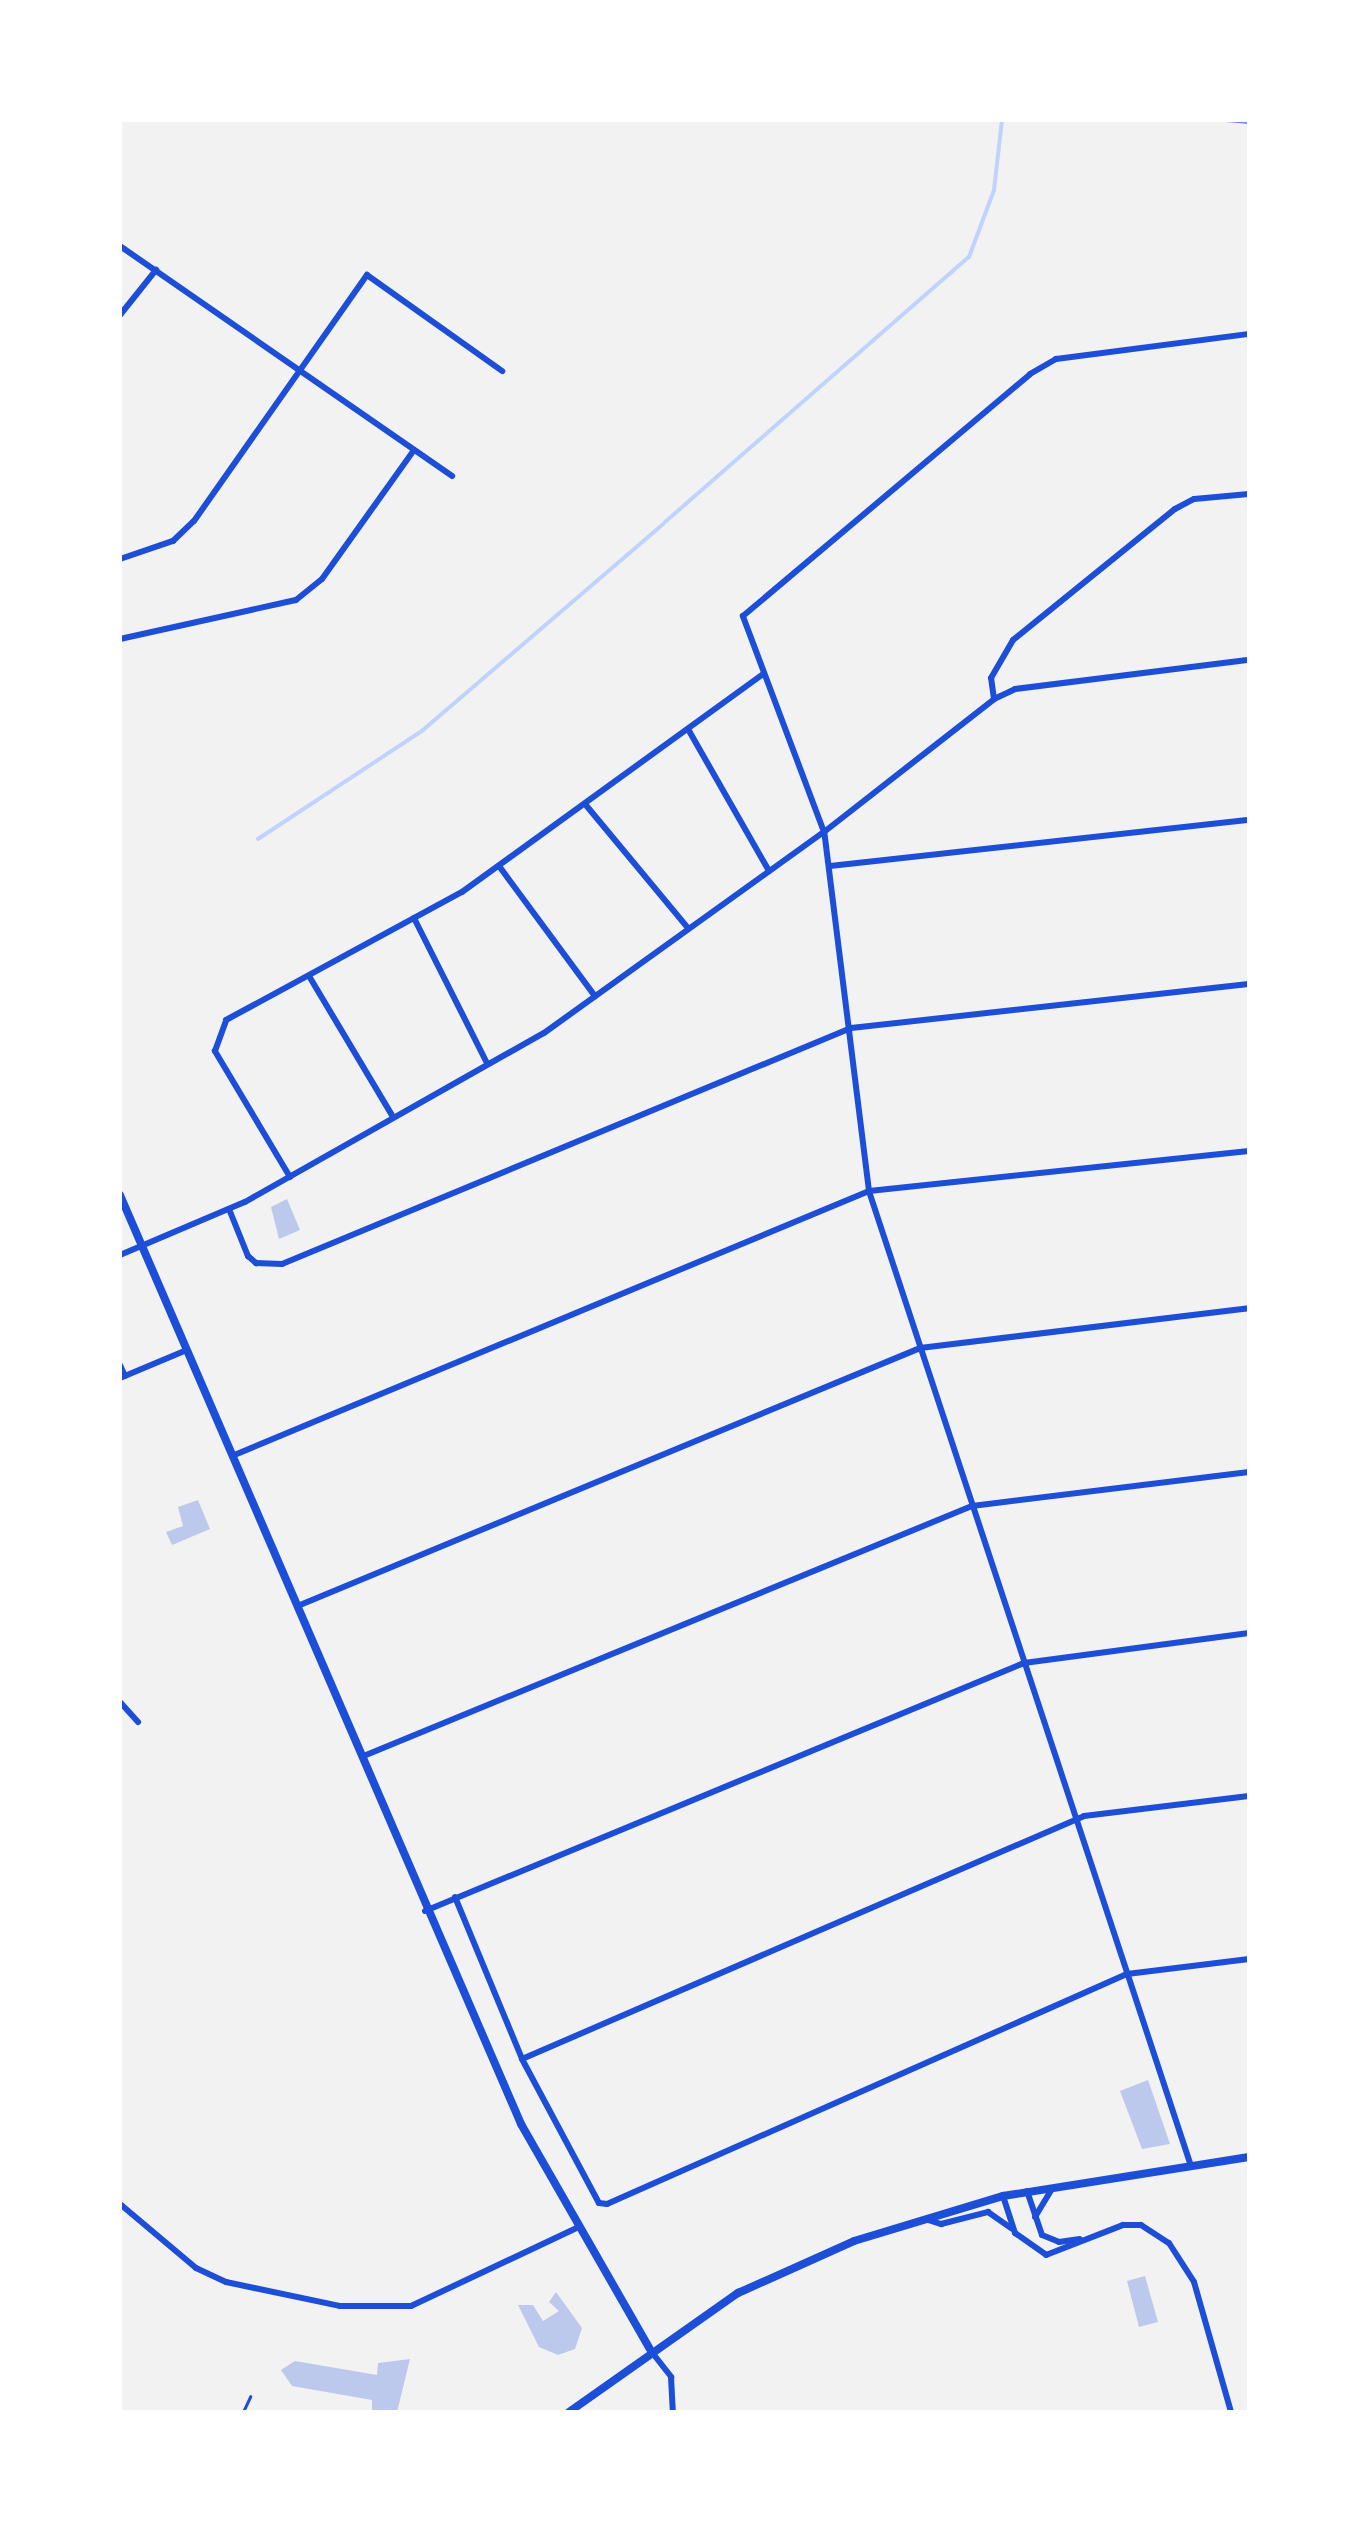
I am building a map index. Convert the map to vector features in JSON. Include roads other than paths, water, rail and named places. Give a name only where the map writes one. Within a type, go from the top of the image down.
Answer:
[{"type":"street","points":[[120,246],[452,476]]},
{"type":"street","points":[[120,315],[156,270]]},
{"type":"street","points":[[120,559],[152,551],[184,532],[367,275],[502,371]]},
{"type":"street","points":[[1191,2166],[869,1191],[824,832],[743,616],[1030,374],[1056,359],[1249,334]]},
{"type":"street","points":[[120,639],[296,600],[322,578],[414,450]]},
{"type":"street","points":[[994,699],[991,678],[1014,640],[1175,509],[1194,500],[1249,494]]},
{"type":"street","points":[[120,1255],[229,1209],[290,1177],[595,996],[824,832],[994,699],[1015,689],[1249,660]]},
{"type":"street","points":[[290,1177],[214,1044],[226,1020],[414,918],[498,866],[763,674]]},
{"type":"street","points":[[688,728],[769,870]]},
{"type":"street","points":[[585,804],[688,928]]},
{"type":"street","points":[[830,866],[1249,820]]},
{"type":"street","points":[[498,866],[595,996]]},
{"type":"street","points":[[414,918],[487,1063]]},
{"type":"street","points":[[309,976],[394,1117]]},
{"type":"street","points":[[229,1209],[248,1256],[262,1264],[282,1264],[851,1028],[1249,984]]},
{"type":"street","points":[[232,1456],[869,1191],[1249,1151]]},
{"type":"street","points":[[120,1195],[366,1755],[425,1911],[521,2124],[578,2228],[671,2377],[674,2412]]},
{"type":"street","points":[[300,1605],[920,1348],[1249,1308]]},
{"type":"street","points":[[120,1366],[123,1377],[187,1350]]},
{"type":"street","points":[[366,1755],[972,1506],[1249,1472]]},
{"type":"street","points":[[425,1911],[1024,1663],[1249,1634]]},
{"type":"street","points":[[120,1702],[138,1722]]},
{"type":"street","points":[[522,2059],[1076,1820],[1249,1796]]},
{"type":"street","points":[[455,1897],[522,2059],[600,2203],[624,2199],[1128,1974],[1249,1959]]},
{"type":"street","points":[[569,2412],[650,2349],[789,2267],[922,2218],[1002,2196],[1249,2157]]},
{"type":"street","points":[[1035,2218],[1040,2201],[1058,2185]]},
{"type":"street","points":[[1027,2191],[1035,2218],[1052,2241],[1141,2226],[1178,2254],[1200,2299],[1231,2412]]},
{"type":"street","points":[[1002,2196],[1015,2233]]},
{"type":"street","points":[[120,2204],[182,2257],[226,2282],[340,2306],[410,2306],[578,2228]]},
{"type":"street","points":[[922,2218],[941,2224],[988,2212],[1046,2255],[1091,2236]]},
{"type":"waterway","points":[[665,522],[969,257],[994,190],[1002,120]]},
{"type":"waterway","points":[[258,839],[423,730],[663,524]]},
{"type":"railway","points":[[1226,120],[1249,122]]}]
